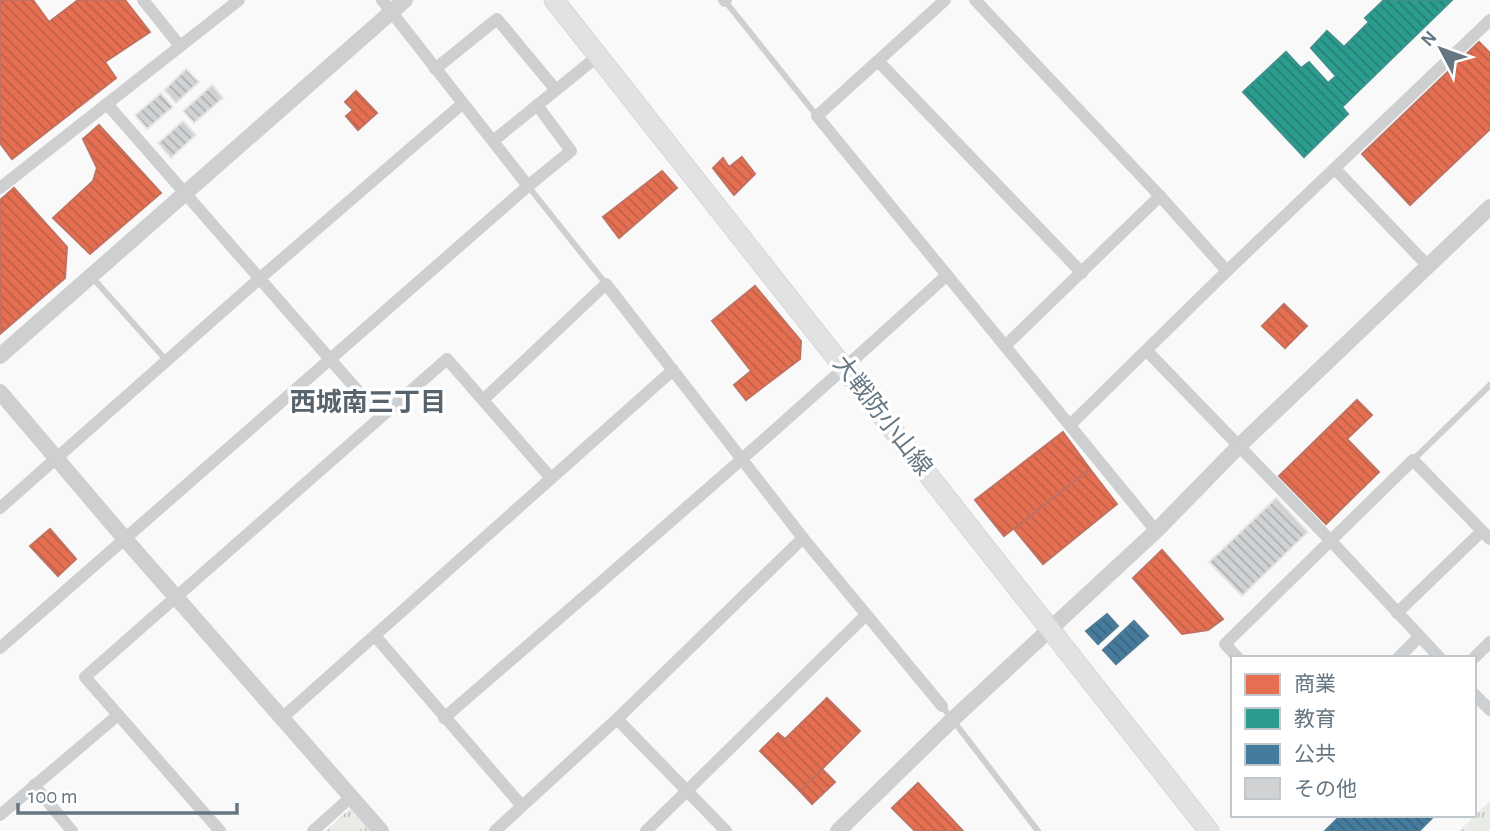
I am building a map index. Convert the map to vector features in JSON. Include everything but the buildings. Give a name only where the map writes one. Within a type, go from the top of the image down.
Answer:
[{"type":"main road","name":"大戦防小山線","points":[[554,0],[1049,629],[1202,828]]},
{"type":"street","points":[[143,0],[180,46]]},
{"type":"street","points":[[0,188],[239,0]]},
{"type":"street","points":[[0,356],[184,193],[387,6],[405,0]]},
{"type":"street","points":[[946,0],[817,116],[1156,531]]},
{"type":"street","points":[[975,0],[1227,271]]},
{"type":"street","points":[[387,6],[528,186]]},
{"type":"street","points":[[435,68],[497,19],[555,90]]},
{"type":"street","points":[[1070,425],[1490,20]]},
{"type":"street","points":[[493,141],[598,56]]},
{"type":"street","points":[[878,61],[1082,273]]},
{"type":"street","points":[[107,104],[372,405]]},
{"type":"street","points":[[0,508],[462,104]]},
{"type":"street","points":[[0,648],[571,151],[537,105]]},
{"type":"street","points":[[1335,169],[1428,266]]},
{"type":"street","points":[[1005,346],[1160,196]]},
{"type":"street","points":[[838,831],[953,719],[1156,531],[1239,446],[1490,207]]},
{"type":"street","points":[[444,718],[845,369],[947,275]]},
{"type":"street","points":[[483,400],[606,284],[803,538],[942,706]]},
{"type":"street","points":[[1147,351],[1438,656]]},
{"type":"street","points":[[220,831],[85,677],[447,359],[550,477]]},
{"type":"street","points":[[282,718],[673,369]]},
{"type":"street","points":[[0,392],[381,831]]},
{"type":"street","points":[[1236,656],[1225,644],[1413,460],[1486,535],[1397,613]]},
{"type":"street","points":[[495,831],[617,719],[803,538]]},
{"type":"street","points":[[646,831],[866,615]]},
{"type":"street","points":[[375,636],[522,806]]},
{"type":"street","points":[[1400,656],[1419,637]]},
{"type":"street","points":[[1476,656],[1490,642]]},
{"type":"street","points":[[1476,696],[1490,710]]},
{"type":"street","points":[[0,816],[118,715]]},
{"type":"street","points":[[617,719],[726,831]]},
{"type":"street","points":[[34,785],[72,831]]},
{"type":"street","points":[[313,831],[351,797]]},
{"type":"lane","points":[[725,0],[817,116]]},
{"type":"lane","points":[[528,186],[606,284]]},
{"type":"lane","points":[[91,276],[167,361]]},
{"type":"lane","points":[[1413,460],[1490,384]]},
{"type":"lane","points":[[942,706],[1038,831]]},
{"type":"green space","points":[[1490,801],[1490,831],[1459,831],[1476,817]]},
{"type":"green space","points":[[352,807],[373,831],[325,831]]},
{"type":"district","name":"西城南三丁目","points":[[368,403]]}]
